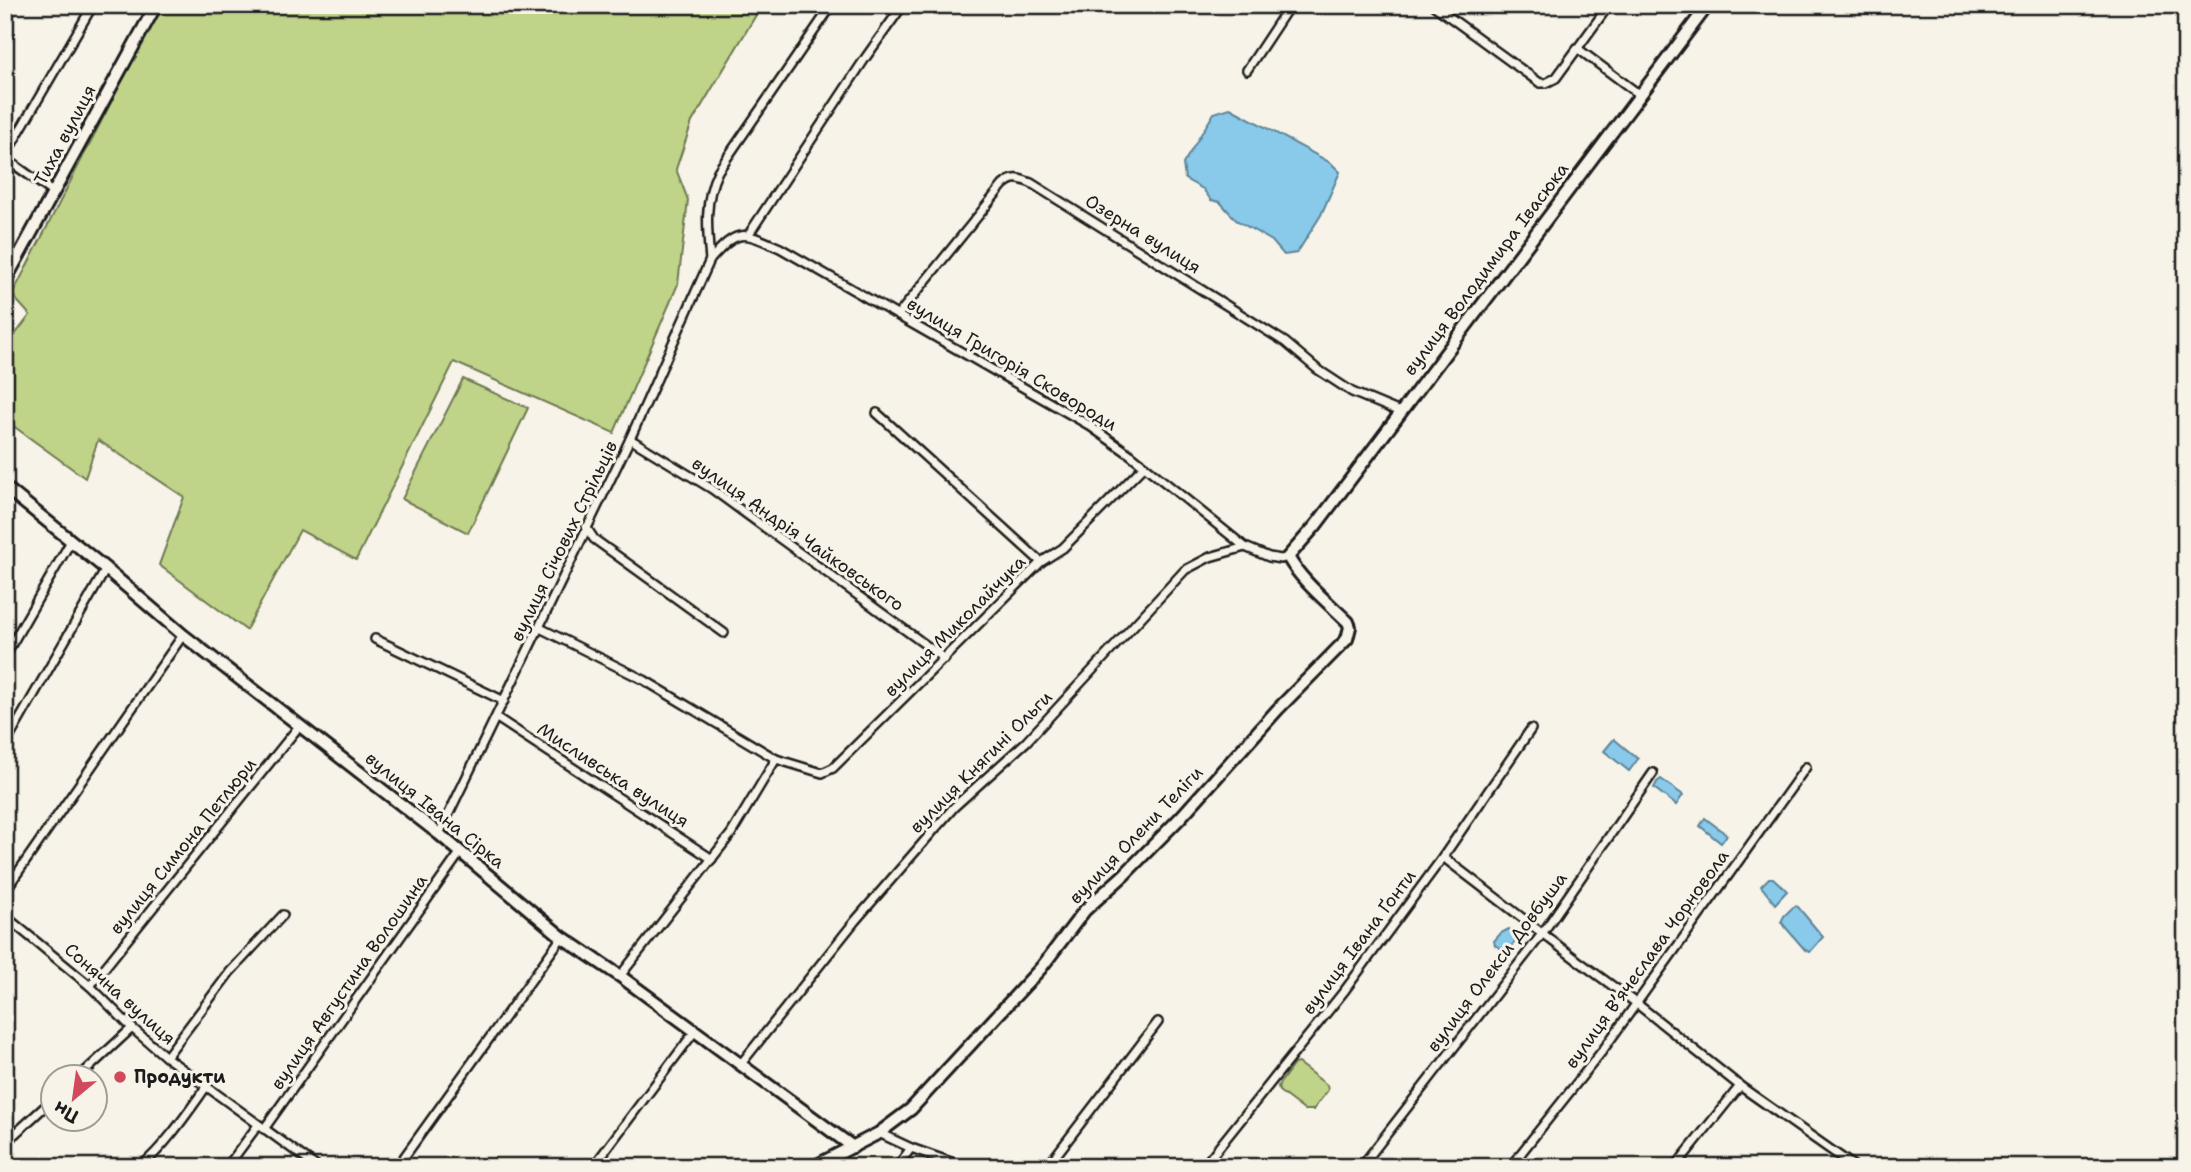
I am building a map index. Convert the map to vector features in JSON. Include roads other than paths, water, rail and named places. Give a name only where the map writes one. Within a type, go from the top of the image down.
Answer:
[{"type":"street","points":[[54,193],[5,157],[93,5]]},
{"type":"street","name":"Тиха вулиця","points":[[5,281],[156,5]]},
{"type":"street","points":[[710,260],[728,241],[736,236],[749,234],[903,5]]},
{"type":"street","points":[[1247,70],[1290,5]]},
{"type":"street","points":[[1433,5],[1539,83],[1556,78],[1602,9],[1609,5]]},
{"type":"street","name":"вулиця Володимира Івасюка","points":[[1290,555],[1316,525],[1708,5]]},
{"type":"street","points":[[710,260],[707,228],[709,194],[718,171],[829,7]]},
{"type":"street","points":[[1577,48],[1640,94]]},
{"type":"street","name":"Озерна вулиця","points":[[901,313],[1003,185],[1013,178],[1020,178],[1042,189],[1284,342],[1317,369],[1352,392],[1400,412]]},
{"type":"street","name":"вулиця Григорія Сковороди","points":[[749,234],[901,313],[1087,424],[1131,455],[1245,547],[1269,557],[1281,559],[1290,555]]},
{"type":"street","name":"вулиця Січових Стрільців","points":[[439,834],[630,439],[710,260]]},
{"type":"street","points":[[877,413],[1041,562]]},
{"type":"street","name":"вулиця Андрія Чайковського","points":[[630,439],[712,489],[944,659]]},
{"type":"street","name":"вулиця Миколайчука","points":[[540,628],[644,680],[776,759],[822,773],[833,768],[1041,562],[1063,548],[1144,466]]},
{"type":"street","name":"вулиця Івана Сірка","points":[[6,491],[106,569],[183,635],[439,834],[562,937],[620,976],[853,1147]]},
{"type":"street","points":[[586,527],[594,539],[724,633]]},
{"type":"street","points":[[5,656],[71,541]]},
{"type":"street","name":"вулиця Княгині Ольги","points":[[740,1065],[855,921],[954,807],[1026,742],[1185,570],[1209,556],[1245,547]]},
{"type":"street","name":"вулиця Олени Теліги","points":[[813,1167],[879,1133],[911,1109],[1041,968],[1085,910],[1124,876],[1278,709],[1347,639],[1350,627],[1348,622],[1305,580],[1294,567],[1290,555]]},
{"type":"street","points":[[5,746],[106,569]]},
{"type":"street","points":[[5,891],[183,635]]},
{"type":"street","points":[[375,639],[504,701]]},
{"type":"street","name":"Мисливська вулиця","points":[[497,718],[712,859]]},
{"type":"street","name":"вулиця Симона Петлюри","points":[[90,986],[300,725]]},
{"type":"street","name":"вулиця Івана Ґонти","points":[[1203,1167],[1345,990],[1443,857],[1531,729]]},
{"type":"street","points":[[620,976],[731,834],[776,759]]},
{"type":"street","name":"вулиця Вʼячеслава Чорновола","points":[[1510,1167],[1603,1050],[1805,767]]},
{"type":"street","name":"вулиця Олекси Довбуша","points":[[1361,1167],[1542,934],[1653,773]]},
{"type":"street","name":"вулиця Августина Волошина","points":[[227,1167],[261,1127],[460,853]]},
{"type":"street","points":[[1443,857],[1636,1003],[1740,1086],[1855,1167]]},
{"type":"street","points":[[166,1056],[230,972],[283,915]]},
{"type":"street","name":"Сонячна вулиця","points":[[5,916],[90,986],[132,1028],[166,1056],[317,1167]]},
{"type":"street","points":[[397,1167],[562,937]]},
{"type":"street","points":[[1047,1167],[1158,1022]]},
{"type":"street","points":[[92,1064],[132,1028]]},
{"type":"street","points":[[593,1167],[695,1031]]},
{"type":"street","points":[[1675,1167],[1740,1086]]},
{"type":"street","points":[[140,1167],[151,1158],[206,1087]]},
{"type":"street","points":[[5,1143],[38,1113]]},
{"type":"street","points":[[879,1133],[911,1148],[965,1167]]},
{"type":"street","points":[[897,1167],[911,1148]]},
{"type":"water","points":[[1230,108],[1331,163],[1340,172],[1321,215],[1297,253],[1284,255],[1272,241],[1236,220],[1220,202],[1211,200],[1203,189],[1185,179],[1183,164],[1214,113]]},
{"type":"water","points":[[1614,739],[1638,759],[1629,771],[1604,751]]},
{"type":"water","points":[[1661,779],[1683,795],[1676,805],[1654,788]]},
{"type":"water","points":[[1705,818],[1727,835],[1721,843],[1700,826]]},
{"type":"water","points":[[1769,878],[1773,878],[1787,891],[1775,904],[1761,886]]},
{"type":"water","points":[[1794,906],[1798,907],[1823,937],[1810,952],[1805,950],[1781,922]]},
{"type":"water","points":[[1509,929],[1518,939],[1513,945],[1502,949],[1495,945],[1494,941],[1501,933]]},
{"type":"place","name":"Продукти","points":[[120,1077]]}]
